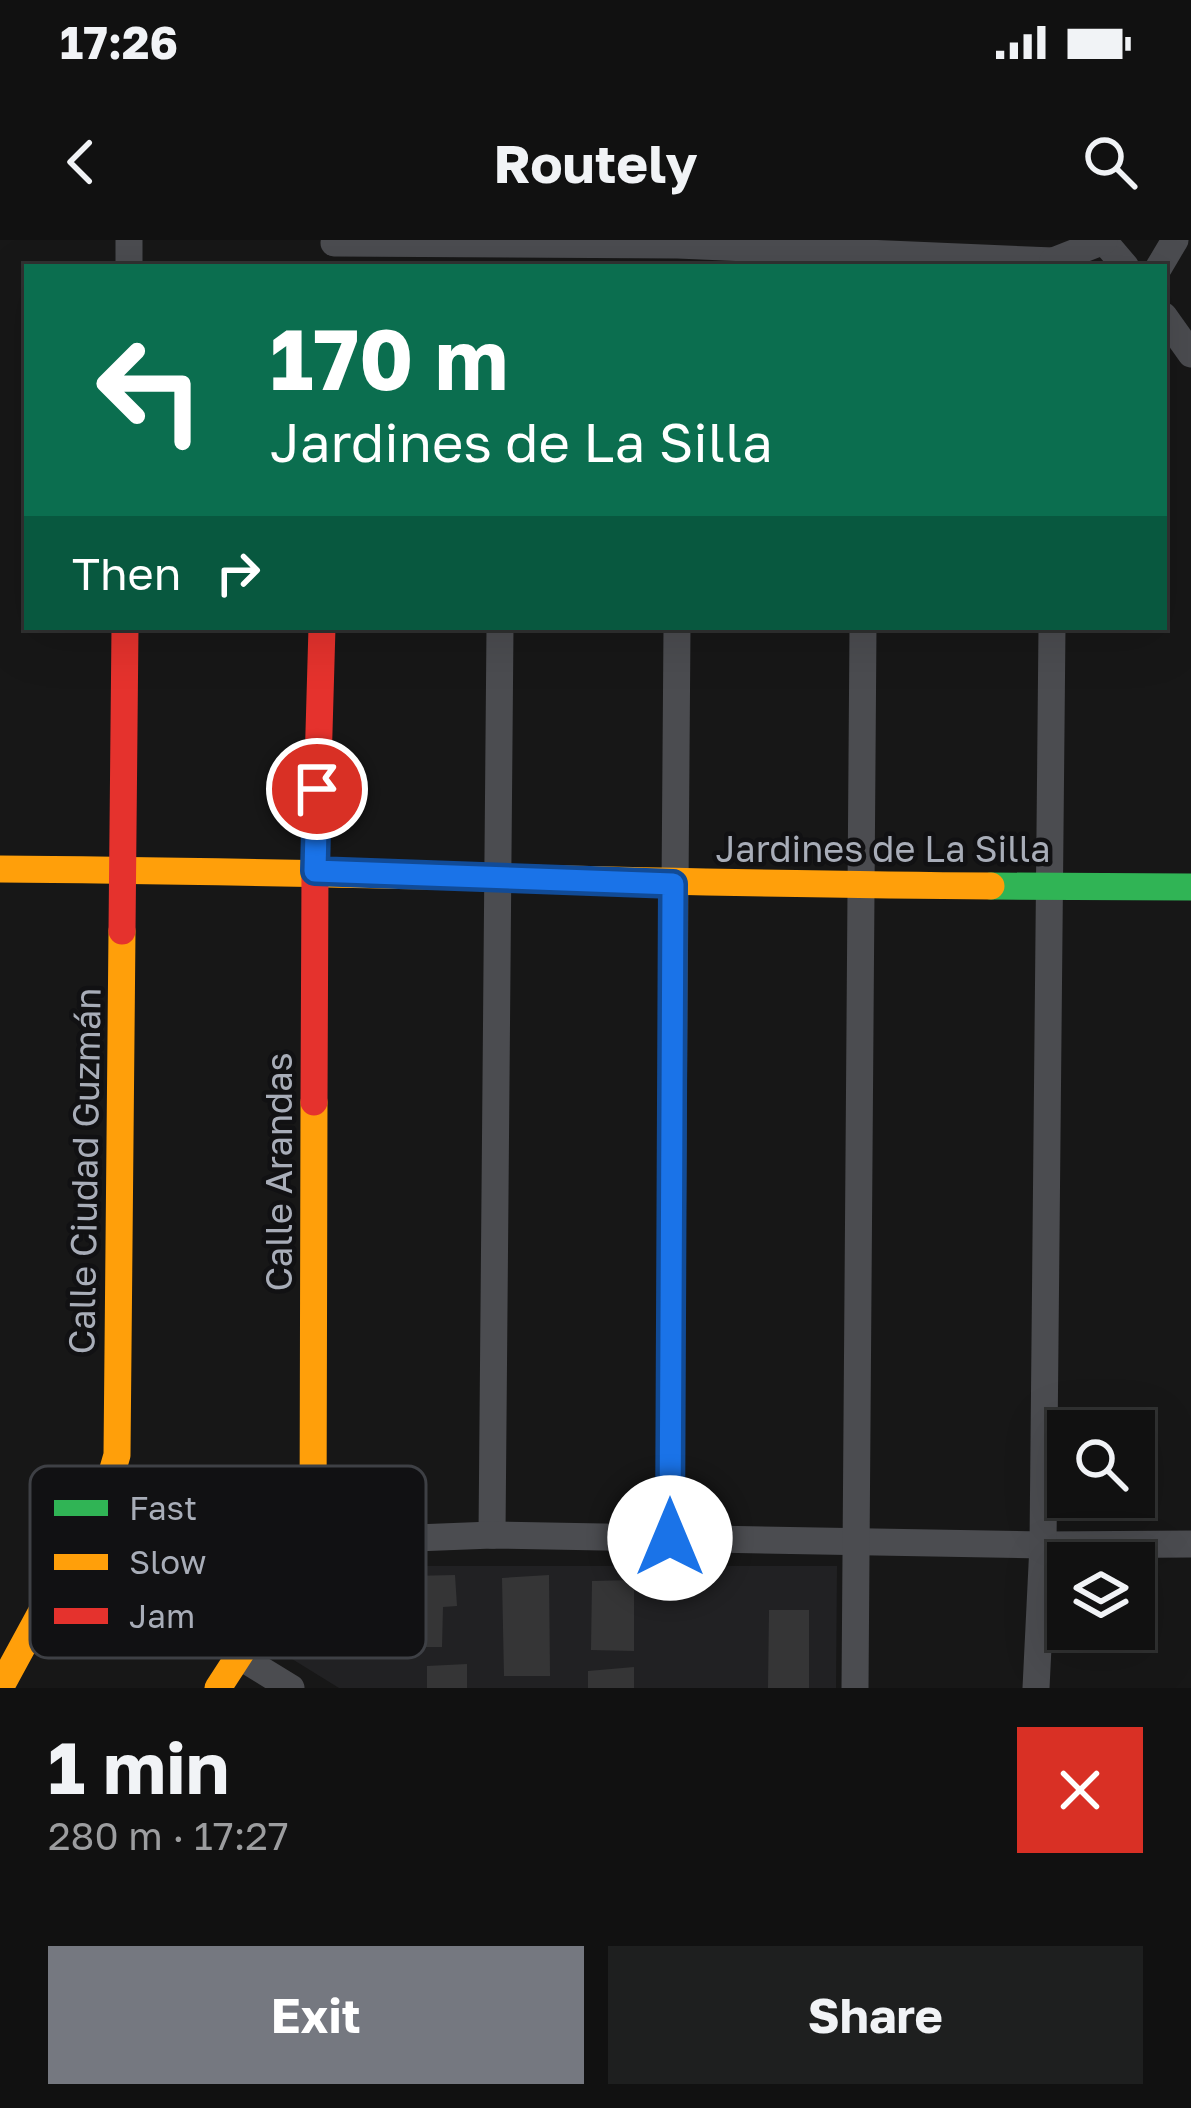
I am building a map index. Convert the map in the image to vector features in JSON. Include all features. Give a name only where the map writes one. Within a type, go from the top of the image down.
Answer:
[{"type":"street","points":[[334,250],[1053,264],[1104,241],[1123,264]]},
{"type":"street","points":[[1167,320],[1191,354]]},
{"type":"street","name":"Calle Ciudad Guzmán","points":[[115,1466],[125,630]]},
{"type":"street","name":"Calle Arandas","points":[[314,1466],[315,871],[322,630]]},
{"type":"street","points":[[492,1535],[500,630]]},
{"type":"street","points":[[670,1538],[677,630]]},
{"type":"street","points":[[856,1688],[863,630]]},
{"type":"street","points":[[1036,1688],[1043,1545],[1052,630]]},
{"type":"street","name":"Jardines de La Silla","points":[[0,869],[498,875],[673,884],[1191,887]]},
{"type":"street","points":[[426,1538],[1191,1544]]},
{"type":"street","name":"Calle Ciudad Guzmán","points":[[0,1688],[30,1633]]},
{"type":"street","points":[[218,1688],[237,1658]]},
{"type":"street","points":[[241,1658],[291,1688]]},
{"type":"shaded area","points":[[426,1566],[837,1566],[836,1688],[339,1688],[290,1658],[426,1658]]},
{"type":"building","points":[[455,1575],[457,1606],[443,1607],[442,1647],[426,1647],[426,1576]]},
{"type":"building","points":[[549,1575],[550,1676],[504,1676],[502,1578]]},
{"type":"building","points":[[634,1580],[634,1651],[591,1650],[592,1581]]},
{"type":"building","points":[[769,1610],[809,1610],[809,1688],[768,1688]]},
{"type":"building","points":[[467,1664],[467,1688],[427,1688],[427,1666]]},
{"type":"building","points":[[634,1667],[634,1688],[588,1688],[588,1671]]},
{"type":"traffic: fast","points":[[991,886],[1191,887]]},
{"type":"traffic: slow","points":[[0,869],[991,886]]},
{"type":"traffic: slow","points":[[114,1466],[122,931]]},
{"type":"traffic: slow","points":[[313,1466],[314,1102]]},
{"type":"traffic: slow","points":[[0,1688],[30,1633]]},
{"type":"traffic: slow","points":[[218,1688],[238,1658]]},
{"type":"traffic: jam","points":[[122,931],[125,630]]},
{"type":"traffic: jam","points":[[314,1102],[322,630]]},
{"type":"route","points":[[317,789],[315,871],[673,884],[670,1538]]}]
